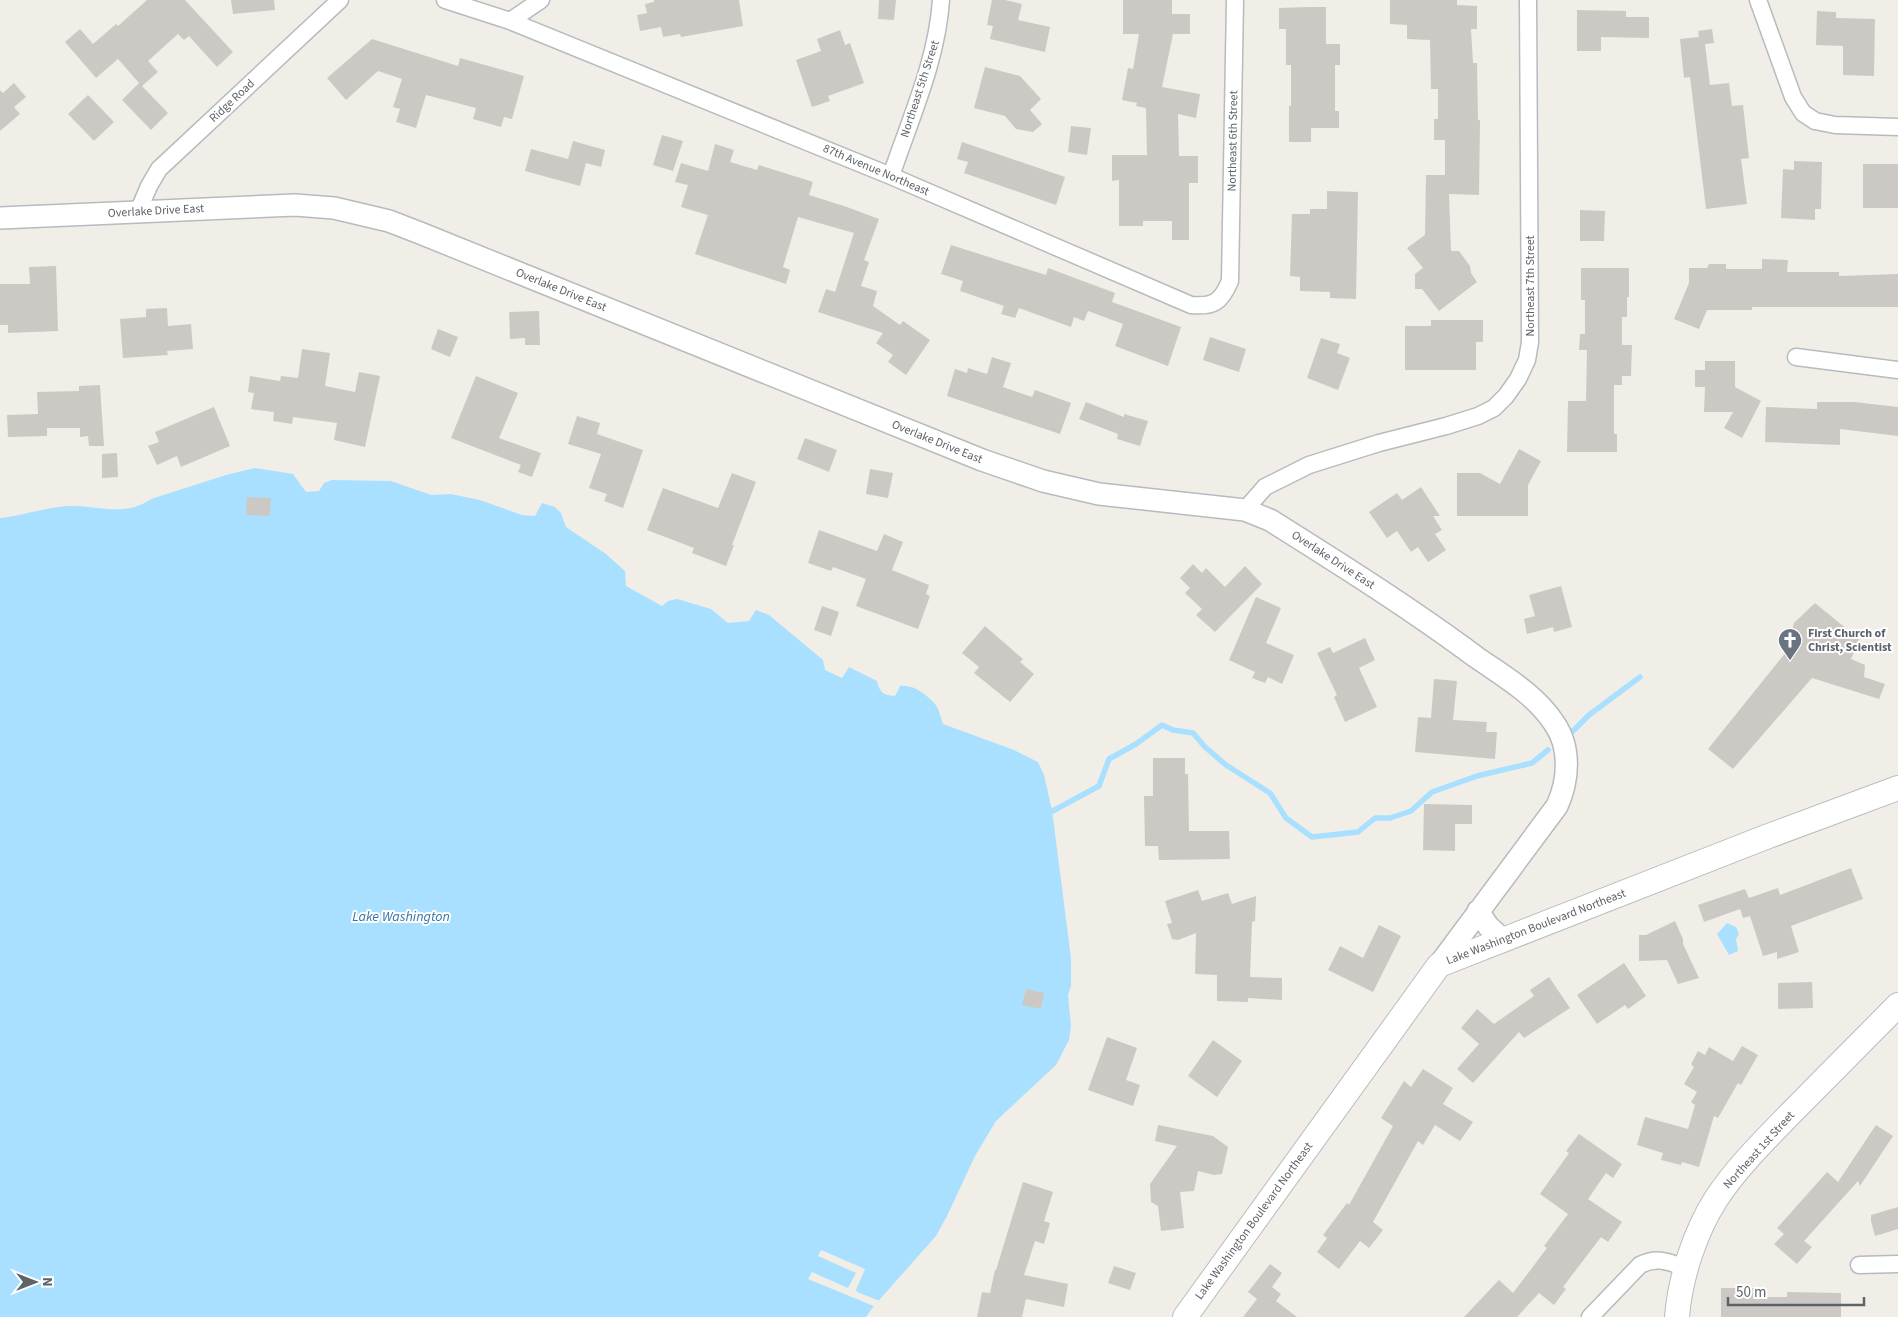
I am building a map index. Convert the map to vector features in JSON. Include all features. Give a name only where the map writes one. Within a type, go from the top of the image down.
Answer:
[{"type":"main road","name":"Lake Washington Boulevard Northeast","points":[[1185,1317],[1439,966],[1766,837],[1898,788]]},
{"type":"main road","name":"Northeast 1st Street","points":[[1677,1317],[1686,1268],[1699,1234],[1716,1199],[1740,1168],[1898,1005]]},
{"type":"street","name":"Ridge Road","points":[[138,212],[149,186],[159,169],[340,0]]},
{"type":"street","name":"87th Avenue Northeast","points":[[445,0],[510,21],[891,176],[1191,305],[1206,306],[1218,301],[1226,291],[1230,281]]},
{"type":"street","points":[[510,21],[541,0]]},
{"type":"street","name":"Northeast 5th Street","points":[[891,176],[931,58],[938,30],[941,0]]},
{"type":"street","name":"Northeast 6th Street","points":[[1230,281],[1235,0]]},
{"type":"street","name":"Northeast 7th Street","points":[[1245,510],[1265,488],[1309,466],[1380,443],[1478,416],[1494,408],[1506,396],[1518,379],[1527,360],[1530,342],[1528,0]]},
{"type":"street","points":[[1758,0],[1793,97],[1803,113],[1815,121],[1835,125],[1898,127]]},
{"type":"street","name":"Overlake Drive East","points":[[0,218],[295,205],[334,208],[389,221],[982,460],[1043,481],[1099,494],[1245,510],[1270,520],[1427,620],[1520,688],[1540,705],[1555,724],[1564,746],[1566,781],[1563,794],[1557,806],[1439,966]]},
{"type":"street","points":[[1796,356],[1898,370]]},
{"type":"street","points":[[1478,911],[1488,926],[1503,940]]},
{"type":"street","points":[[1590,1317],[1640,1265],[1650,1260],[1661,1260],[1686,1268]]},
{"type":"street","points":[[1859,1265],[1898,1264]]},
{"type":"water","name":"Lake Washington","points":[[255,468],[293,474],[306,492],[319,491],[324,483],[332,480],[391,481],[431,495],[451,494],[480,500],[522,515],[535,516],[542,503],[555,507],[561,513],[566,527],[606,554],[625,571],[626,586],[662,606],[668,601],[677,599],[711,609],[728,623],[749,621],[756,610],[769,615],[823,660],[825,670],[842,678],[849,667],[877,681],[881,691],[888,695],[895,696],[900,686],[914,688],[935,704],[943,724],[1014,750],[1038,762],[1044,775],[1052,810],[1071,958],[1071,986],[1068,995],[1071,1026],[1069,1040],[1056,1065],[996,1121],[975,1156],[936,1236],[866,1317],[0,1317],[0,518],[63,506],[113,509],[132,508],[151,499],[226,475]]},
{"type":"water","points":[[1727,923],[1736,927],[1739,934],[1736,939],[1738,951],[1729,955],[1717,934]]},
{"type":"pier","points":[[821,1250],[865,1269],[856,1290],[880,1301],[876,1307],[808,1279],[812,1272],[848,1288],[856,1273],[818,1256]]},
{"type":"building","points":[[147,0],[185,0],[233,52],[217,67],[189,36],[184,40],[178,34],[148,61],[158,72],[142,86],[168,113],[151,130],[122,100],[139,83],[118,59],[96,78],[65,42],[80,29],[93,44],[116,24],[118,26]]},
{"type":"building","points":[[231,0],[274,0],[275,10],[233,14]]},
{"type":"building","points":[[654,0],[739,0],[743,26],[681,37],[680,34],[663,37],[661,27],[640,31],[637,15],[647,13],[645,4],[654,2]]},
{"type":"building","points":[[879,0],[896,0],[894,20],[878,19]]},
{"type":"building","points":[[992,0],[1005,0],[1022,4],[1018,20],[1050,27],[1045,52],[990,39],[993,26],[987,25]]},
{"type":"building","points":[[1123,0],[1172,0],[1172,14],[1190,14],[1190,34],[1173,34],[1162,87],[1200,94],[1196,118],[1178,114],[1179,156],[1198,156],[1198,183],[1189,183],[1189,240],[1172,240],[1172,221],[1143,221],[1143,226],[1119,226],[1119,180],[1112,181],[1112,155],[1147,155],[1146,108],[1136,106],[1137,103],[1122,100],[1128,68],[1133,69],[1139,34],[1123,34]]},
{"type":"building","points":[[1390,0],[1457,0],[1457,5],[1477,6],[1477,29],[1471,29],[1473,63],[1477,63],[1478,120],[1480,120],[1479,195],[1449,194],[1451,251],[1459,251],[1470,266],[1471,273],[1477,282],[1439,311],[1422,289],[1415,289],[1415,274],[1423,268],[1407,248],[1425,235],[1426,175],[1445,175],[1445,140],[1434,140],[1434,119],[1438,119],[1438,89],[1431,89],[1430,40],[1407,39],[1407,25],[1390,24]]},
{"type":"building","points":[[1326,7],[1326,44],[1340,44],[1340,65],[1335,65],[1335,111],[1339,111],[1339,128],[1311,128],[1311,142],[1289,142],[1291,65],[1286,65],[1286,29],[1279,29],[1279,8]]},
{"type":"building","points":[[1577,10],[1626,11],[1626,17],[1649,17],[1649,38],[1601,37],[1601,51],[1577,51]]},
{"type":"building","points":[[1817,11],[1836,12],[1836,18],[1875,19],[1874,76],[1843,75],[1843,46],[1816,45]]},
{"type":"building","points":[[1712,29],[1714,43],[1705,44],[1710,85],[1729,83],[1732,106],[1743,105],[1749,158],[1741,159],[1747,204],[1706,209],[1690,77],[1684,78],[1680,39],[1699,37],[1698,31]]},
{"type":"building","points":[[840,30],[845,45],[850,43],[864,83],[828,96],[830,101],[812,107],[796,60],[821,51],[817,39]]},
{"type":"building","points":[[372,39],[458,66],[460,58],[524,76],[512,119],[504,117],[501,127],[473,119],[476,108],[426,95],[416,128],[396,122],[400,109],[393,107],[402,79],[378,71],[346,100],[327,78]]},
{"type":"building","points":[[985,67],[1020,76],[1041,99],[1030,110],[1042,124],[1033,132],[1016,129],[1005,116],[974,108]]},
{"type":"building","points":[[14,83],[26,97],[14,107],[20,114],[0,131],[0,90],[3,93]]},
{"type":"building","points":[[88,95],[114,122],[94,141],[68,114]]},
{"type":"building","points":[[1071,126],[1091,128],[1087,155],[1068,152]]},
{"type":"building","points":[[662,135],[683,141],[673,171],[653,165]]},
{"type":"building","points":[[573,141],[605,150],[601,167],[586,163],[580,186],[525,171],[531,149],[568,159]]},
{"type":"building","points":[[962,142],[1065,177],[1056,205],[964,173],[968,162],[957,159]]},
{"type":"building","points":[[715,144],[734,150],[730,162],[757,170],[759,165],[813,182],[809,195],[879,219],[864,260],[869,262],[861,286],[877,291],[873,306],[900,325],[903,321],[930,340],[906,375],[888,362],[893,355],[876,343],[883,333],[818,312],[826,289],[835,292],[854,233],[798,217],[783,267],[790,270],[786,284],[695,254],[708,215],[681,207],[688,185],[675,182],[681,163],[708,171]]},
{"type":"building","points":[[1794,161],[1822,162],[1821,209],[1815,209],[1815,220],[1781,218],[1783,169],[1794,170]]},
{"type":"building","points":[[1863,164],[1898,164],[1898,208],[1863,208]]},
{"type":"building","points":[[1327,191],[1358,192],[1356,299],[1330,298],[1330,292],[1300,291],[1300,277],[1290,276],[1292,214],[1310,214],[1310,209],[1327,209]]},
{"type":"building","points":[[1580,210],[1605,211],[1604,241],[1580,241]]},
{"type":"building","points":[[951,245],[1046,275],[1048,268],[1115,293],[1112,302],[1181,327],[1168,366],[1115,346],[1123,324],[1088,311],[1084,321],[1074,317],[1071,327],[1019,308],[1015,318],[1001,314],[1004,306],[960,291],[963,281],[941,274]]},
{"type":"building","points":[[1762,259],[1788,260],[1787,272],[1839,272],[1839,276],[1898,274],[1898,307],[1752,307],[1752,310],[1707,310],[1699,329],[1674,319],[1689,283],[1689,268],[1707,268],[1709,264],[1726,264],[1726,269],[1762,269]]},
{"type":"building","points":[[56,266],[58,331],[8,333],[8,325],[0,325],[0,284],[30,284],[29,267]]},
{"type":"building","points":[[1581,268],[1629,268],[1629,297],[1627,297],[1627,317],[1622,317],[1622,345],[1632,345],[1631,376],[1622,376],[1622,385],[1614,385],[1614,434],[1617,434],[1617,452],[1567,452],[1568,401],[1586,401],[1587,350],[1579,350],[1580,334],[1585,334],[1585,300],[1581,300]]},
{"type":"building","points":[[167,308],[168,326],[191,324],[193,349],[167,351],[168,355],[123,358],[120,319],[146,317],[146,309]]},
{"type":"building","points":[[539,311],[540,345],[525,345],[525,338],[510,339],[509,312]]},
{"type":"building","points":[[1431,320],[1483,320],[1483,342],[1476,342],[1476,370],[1405,370],[1405,326],[1431,326]]},
{"type":"building","points":[[438,329],[458,337],[450,357],[431,349]]},
{"type":"building","points":[[1210,337],[1246,349],[1239,372],[1203,360]]},
{"type":"building","points":[[1321,338],[1340,344],[1337,353],[1350,358],[1338,390],[1307,378]]},
{"type":"building","points":[[302,349],[330,353],[325,386],[355,392],[359,372],[380,376],[365,447],[334,440],[337,423],[293,417],[292,424],[273,421],[274,412],[251,409],[254,393],[248,392],[250,376],[280,381],[281,376],[298,378]]},
{"type":"building","points":[[992,357],[1011,363],[1003,387],[1032,397],[1035,390],[1071,403],[1060,434],[947,396],[955,369],[967,373],[968,368],[987,374]]},
{"type":"building","points":[[1705,361],[1735,361],[1735,387],[1761,401],[1742,438],[1724,428],[1733,412],[1704,412],[1705,387],[1695,387],[1695,370],[1705,370]]},
{"type":"building","points":[[476,376],[518,393],[499,438],[541,453],[532,477],[518,472],[521,465],[451,438]]},
{"type":"building","points":[[100,385],[104,446],[89,446],[88,436],[80,437],[80,428],[47,428],[47,436],[8,437],[7,415],[38,414],[37,392],[79,391],[79,386]]},
{"type":"building","points":[[1086,402],[1124,417],[1124,414],[1148,421],[1140,446],[1117,439],[1118,434],[1079,419]]},
{"type":"building","points":[[1817,402],[1854,402],[1898,407],[1898,436],[1840,429],[1840,445],[1765,442],[1766,407],[1817,409]]},
{"type":"building","points":[[214,407],[230,446],[181,467],[177,456],[157,465],[148,446],[159,442],[155,432]]},
{"type":"building","points":[[577,416],[600,423],[597,434],[643,450],[623,508],[604,501],[607,494],[589,488],[601,454],[568,444]]},
{"type":"building","points":[[805,438],[837,450],[829,472],[797,459]]},
{"type":"building","points":[[1519,449],[1541,461],[1528,485],[1528,516],[1457,516],[1457,473],[1480,473],[1500,484]]},
{"type":"building","points":[[117,453],[118,477],[102,478],[102,454]]},
{"type":"building","points":[[870,469],[893,473],[888,498],[866,494]]},
{"type":"building","points":[[732,473],[756,482],[726,566],[692,553],[694,548],[647,530],[663,488],[718,508]]},
{"type":"building","points":[[1421,487],[1440,516],[1433,516],[1442,530],[1435,534],[1446,550],[1428,562],[1418,547],[1411,552],[1397,531],[1387,538],[1369,512],[1397,493],[1402,500]]},
{"type":"building","points":[[247,497],[271,498],[270,516],[246,515]]},
{"type":"building","points":[[819,530],[877,551],[884,534],[903,542],[892,570],[929,585],[926,594],[930,596],[918,629],[856,606],[866,579],[833,567],[831,571],[808,563]]},
{"type":"building","points":[[1193,564],[1202,573],[1206,568],[1225,587],[1245,566],[1262,584],[1215,632],[1196,615],[1202,609],[1185,593],[1190,588],[1180,578]]},
{"type":"building","points":[[1561,586],[1572,627],[1554,632],[1553,627],[1527,634],[1524,619],[1535,616],[1529,595]]},
{"type":"building","points":[[1256,597],[1281,608],[1266,643],[1294,655],[1282,684],[1268,677],[1265,683],[1252,678],[1255,672],[1229,660]]},
{"type":"building","points":[[1815,603],[1859,639],[1851,659],[1865,665],[1864,677],[1885,684],[1879,699],[1812,678],[1733,769],[1708,749],[1786,652],[1794,623]]},
{"type":"building","points":[[822,606],[839,612],[831,636],[814,630]]},
{"type":"building","points":[[985,626],[1023,659],[1020,662],[1034,674],[1010,702],[974,673],[979,667],[962,653]]},
{"type":"building","points":[[1365,638],[1375,660],[1359,668],[1377,707],[1345,722],[1334,697],[1337,695],[1317,653],[1330,647],[1333,653]]},
{"type":"building","points":[[1434,679],[1457,681],[1453,720],[1487,722],[1486,732],[1497,732],[1495,759],[1415,752],[1418,717],[1431,718]]},
{"type":"building","points":[[1153,758],[1185,758],[1185,774],[1188,774],[1189,831],[1229,831],[1230,859],[1159,860],[1158,846],[1145,846],[1144,796],[1153,796]]},
{"type":"building","points":[[1424,804],[1472,805],[1472,824],[1455,824],[1455,851],[1423,850]]},
{"type":"building","points":[[1851,868],[1863,899],[1791,926],[1799,952],[1777,959],[1777,952],[1763,956],[1750,916],[1743,918],[1740,909],[1704,922],[1698,905],[1745,889],[1749,898],[1778,888],[1780,895]]},
{"type":"building","points":[[1198,890],[1202,901],[1228,893],[1232,904],[1256,896],[1255,921],[1252,922],[1250,977],[1282,978],[1282,1000],[1248,998],[1248,1002],[1217,1001],[1217,975],[1195,974],[1196,933],[1178,940],[1172,939],[1167,924],[1172,923],[1165,901]]},
{"type":"building","points":[[1675,921],[1683,939],[1683,944],[1699,978],[1678,984],[1667,960],[1639,961],[1639,935],[1646,935]]},
{"type":"building","points":[[1379,925],[1401,936],[1373,992],[1328,970],[1340,946],[1363,958]]},
{"type":"building","points":[[1624,963],[1646,996],[1628,1009],[1625,1005],[1597,1024],[1577,995]]},
{"type":"building","points":[[1549,977],[1570,1008],[1524,1038],[1519,1032],[1473,1083],[1457,1069],[1479,1044],[1461,1028],[1477,1009],[1494,1024],[1534,996],[1530,990]]},
{"type":"building","points":[[1812,982],[1813,1008],[1778,1009],[1778,983]]},
{"type":"building","points":[[1026,989],[1044,993],[1041,1009],[1022,1005]]},
{"type":"building","points":[[1107,1037],[1137,1048],[1126,1080],[1140,1085],[1133,1106],[1088,1090]]},
{"type":"building","points":[[1213,1040],[1242,1061],[1217,1097],[1188,1076]]},
{"type":"building","points":[[1742,1046],[1758,1055],[1741,1085],[1738,1083],[1718,1118],[1714,1116],[1699,1167],[1682,1162],[1681,1165],[1661,1160],[1663,1153],[1637,1145],[1645,1117],[1688,1129],[1695,1105],[1691,1102],[1697,1092],[1684,1084],[1694,1067],[1691,1064],[1698,1051],[1705,1055],[1709,1047],[1733,1061]]},
{"type":"building","points":[[1423,1069],[1453,1088],[1443,1104],[1473,1122],[1460,1141],[1435,1125],[1423,1145],[1418,1141],[1373,1222],[1383,1230],[1369,1248],[1360,1241],[1339,1269],[1317,1252],[1327,1238],[1323,1235],[1347,1203],[1349,1205],[1393,1126],[1381,1118],[1404,1081],[1411,1087]]},
{"type":"building","points":[[1158,1125],[1213,1136],[1228,1147],[1222,1174],[1214,1175],[1198,1171],[1194,1191],[1180,1192],[1184,1228],[1161,1231],[1158,1206],[1151,1202],[1150,1184],[1177,1146],[1155,1141]]},
{"type":"building","points":[[1876,1125],[1893,1136],[1860,1186],[1858,1181],[1804,1241],[1812,1247],[1797,1264],[1774,1244],[1784,1234],[1777,1228],[1827,1172],[1838,1182]]},
{"type":"building","points":[[1579,1134],[1622,1164],[1613,1178],[1606,1173],[1588,1199],[1622,1222],[1608,1242],[1601,1237],[1563,1287],[1566,1289],[1554,1305],[1539,1293],[1517,1317],[1464,1317],[1499,1280],[1513,1293],[1547,1248],[1544,1246],[1568,1214],[1540,1194],[1569,1153],[1566,1151]]},
{"type":"building","points":[[1023,1182],[1053,1192],[1044,1221],[1050,1223],[1044,1244],[1035,1241],[1024,1275],[1068,1284],[1064,1307],[1026,1299],[1022,1317],[977,1317],[982,1292],[990,1293],[995,1270]]},
{"type":"building","points":[[1898,1207],[1898,1229],[1875,1236],[1871,1215]]},
{"type":"building","points":[[1270,1264],[1282,1273],[1272,1287],[1281,1294],[1276,1301],[1297,1317],[1243,1317],[1257,1299],[1248,1292]]},
{"type":"building","points":[[1114,1266],[1136,1273],[1130,1290],[1108,1283]]},
{"type":"building","points":[[1721,1288],[1760,1288],[1760,1297],[1787,1297],[1787,1292],[1841,1293],[1841,1317],[1721,1317]]},
{"type":"waterway","points":[[1573,731],[1589,715],[1640,677]]},
{"type":"waterway","points":[[1047,814],[1099,786],[1109,759],[1136,744],[1162,725],[1173,730],[1193,733],[1205,747],[1226,765],[1270,793],[1286,818],[1312,837],[1358,832],[1375,818],[1390,818],[1411,811],[1432,792],[1477,776],[1532,763],[1548,750]]},
{"type":"place","name":"First Church of Christ, Scientist","points":[[1790,661]]}]
